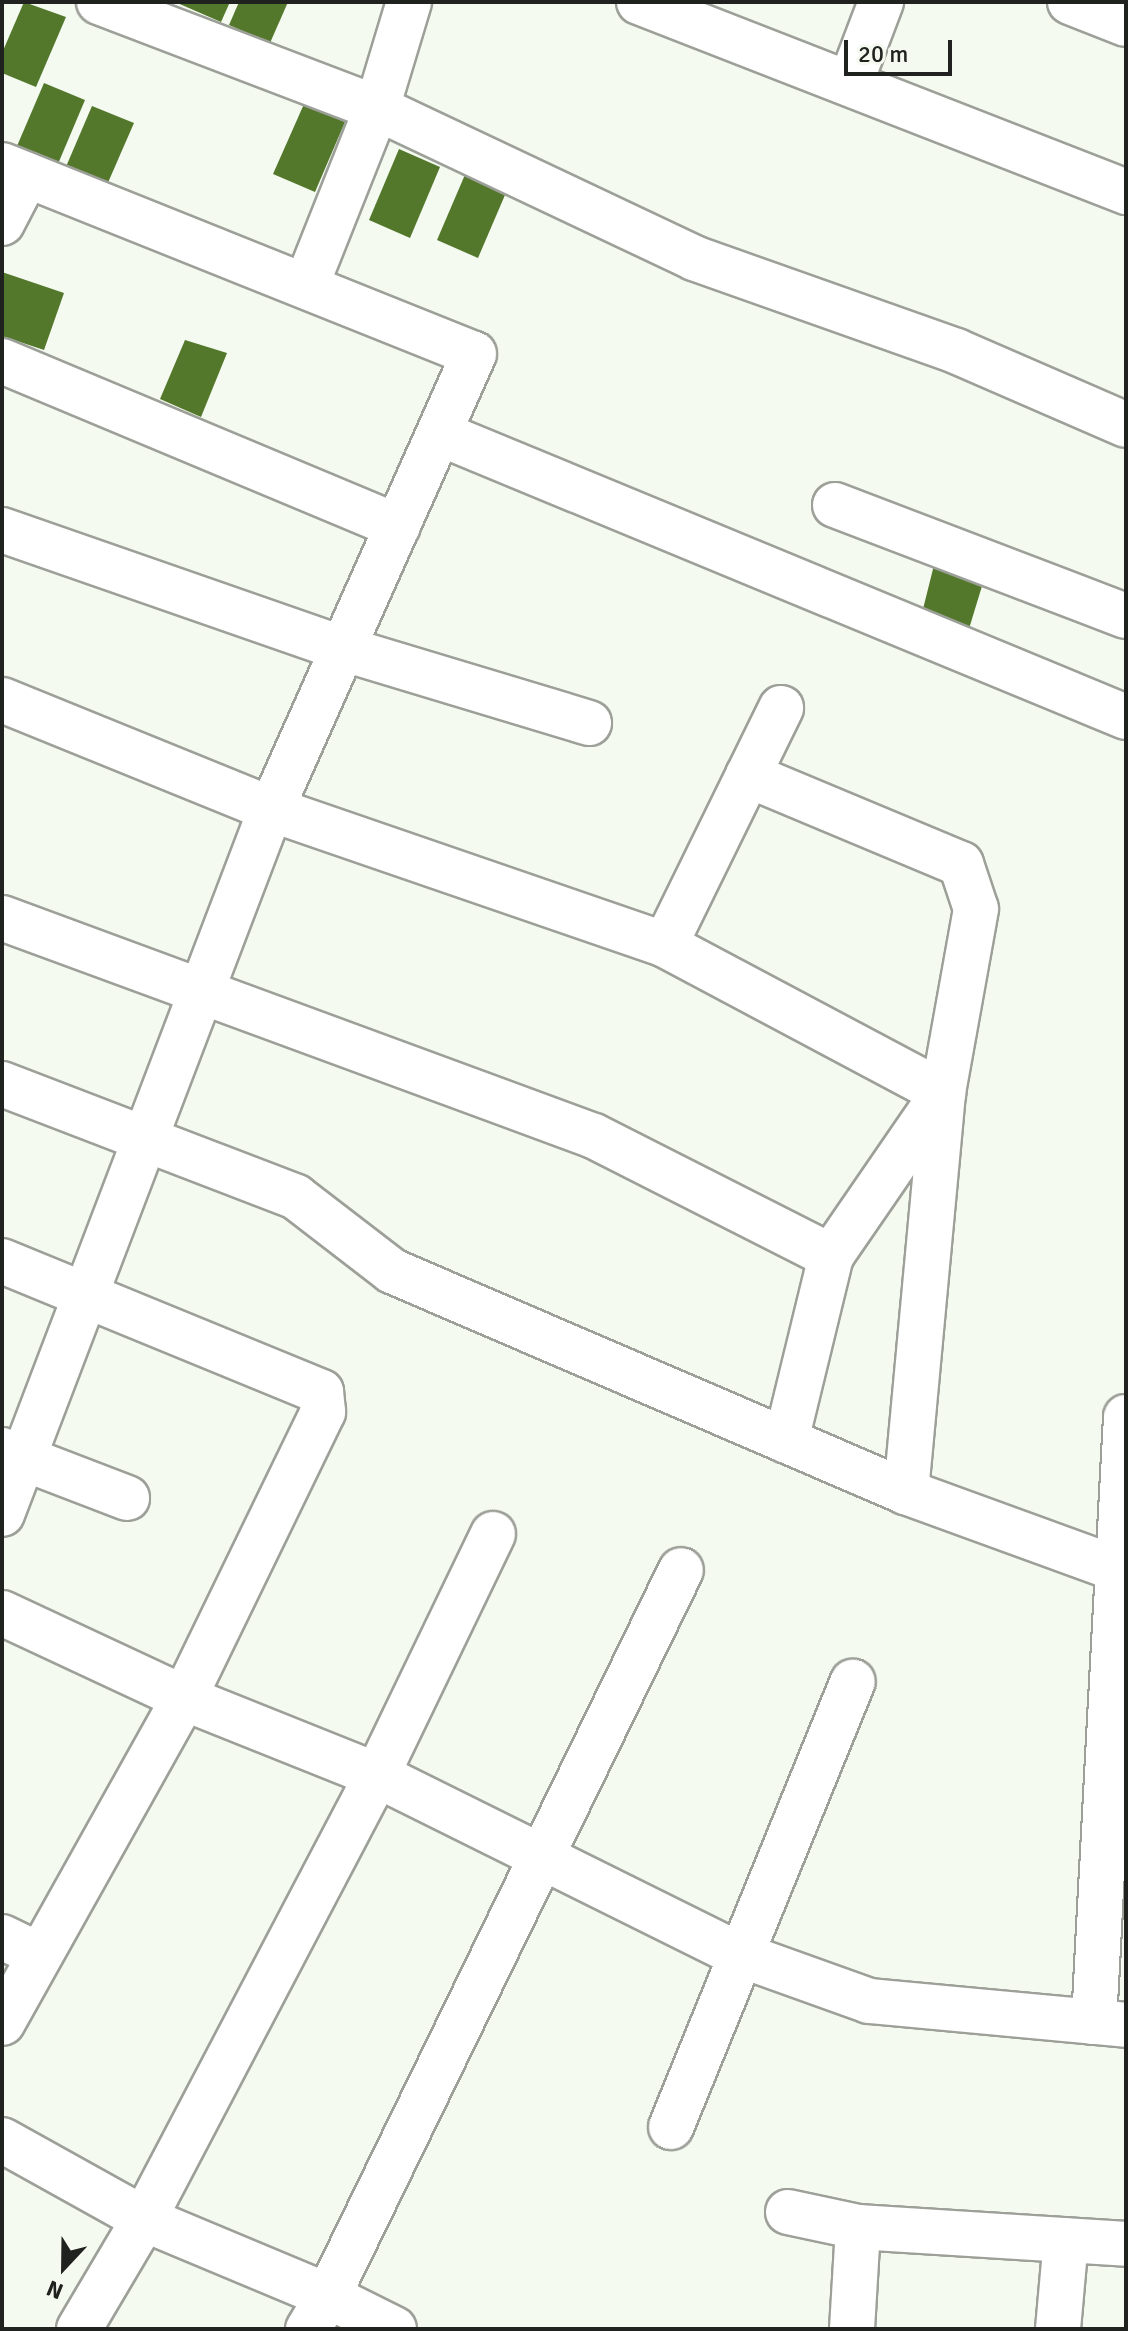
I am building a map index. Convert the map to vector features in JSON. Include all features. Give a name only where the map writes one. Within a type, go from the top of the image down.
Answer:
[{"type":"street","points":[[99,2],[377,108],[694,258],[956,351],[1126,425]]},
{"type":"street","points":[[306,286],[377,108],[409,2]]},
{"type":"street","points":[[639,2],[851,81],[1126,192]]},
{"type":"street","points":[[851,81],[881,2]]},
{"type":"street","points":[[1070,2],[1126,24]]},
{"type":"street","points":[[2,223],[14,170],[474,354],[441,434],[271,809],[90,1292],[13,1454],[2,1514]]},
{"type":"street","points":[[2,361],[398,527]]},
{"type":"street","points":[[441,434],[1126,717]]},
{"type":"street","points":[[835,505],[1126,616]]},
{"type":"street","points":[[2,530],[344,649],[589,723]]},
{"type":"street","points":[[2,700],[271,809],[665,945],[943,1093]]},
{"type":"street","points":[[665,945],[781,708]]},
{"type":"street","points":[[748,775],[961,864],[976,909],[943,1093],[906,1492]]},
{"type":"street","points":[[2,918],[200,996],[594,1136],[831,1256]]},
{"type":"street","points":[[2,1084],[149,1135],[296,1197],[392,1271],[906,1492],[1115,1568]]},
{"type":"street","points":[[786,1441],[831,1256],[943,1093]]},
{"type":"street","points":[[2,1261],[90,1292],[321,1392],[323,1412],[184,1698],[20,1946],[2,2023]]},
{"type":"street","points":[[2,1613],[184,1698],[377,1775],[738,1954],[869,2001],[1110,2023],[1115,1568],[1125,1438]]},
{"type":"street","points":[[13,1454],[127,1498]]},
{"type":"street","points":[[79,2329],[144,2219],[377,1775],[493,1534]]},
{"type":"street","points":[[318,2312],[544,1860],[681,1570]]},
{"type":"street","points":[[671,2127],[738,1954],[853,1682]]},
{"type":"street","points":[[2,2140],[318,2312],[394,2329]]},
{"type":"street","points":[[788,2212],[858,2227],[1126,2244]]},
{"type":"street","points":[[852,2329],[858,2227]]},
{"type":"street","points":[[1058,2329],[1066,2240]]},
{"type":"building","points":[[24,2],[66,17],[36,87],[2,73],[2,53]]},
{"type":"building","points":[[175,2],[230,2],[221,22]]},
{"type":"building","points":[[239,2],[288,2],[270,43],[229,25]]},
{"type":"building","points":[[44,83],[85,100],[55,171],[14,153]]},
{"type":"building","points":[[304,104],[345,122],[315,192],[273,174]]},
{"type":"building","points":[[92,106],[134,123],[103,194],[62,176]]},
{"type":"building","points":[[399,149],[440,167],[410,238],[369,220]]},
{"type":"building","points":[[467,170],[508,188],[478,258],[437,240]]},
{"type":"building","points":[[2,272],[64,293],[44,350],[2,336]]},
{"type":"building","points":[[185,340],[227,353],[201,417],[160,399]]},
{"type":"building","points":[[935,561],[986,573],[968,632],[921,617]]}]
